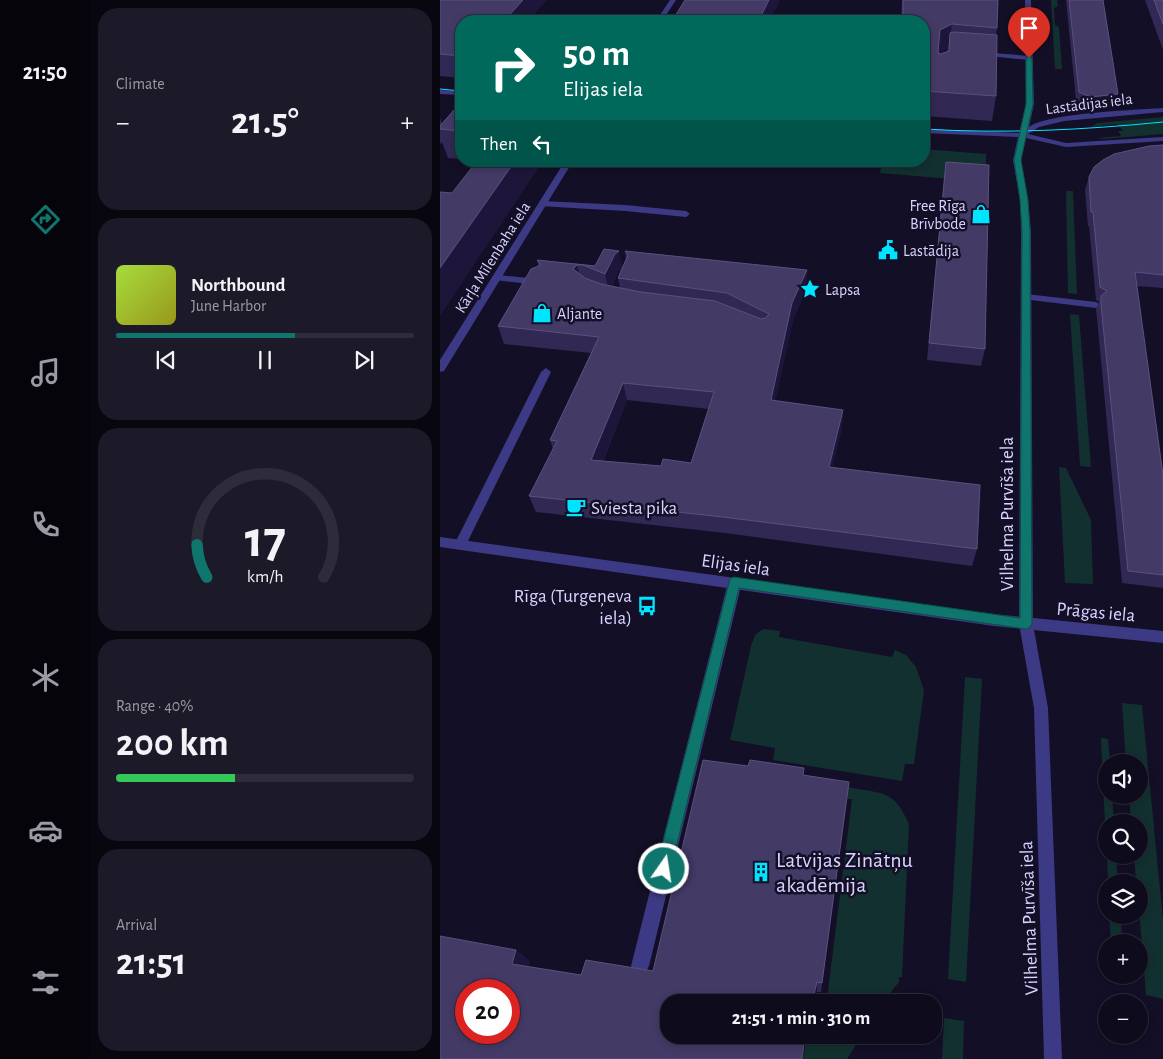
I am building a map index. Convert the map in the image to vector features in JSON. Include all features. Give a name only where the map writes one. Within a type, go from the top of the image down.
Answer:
[{"type":"street","points":[[663,15],[673,0]]},
{"type":"street","name":"Vilhelma Purvīša iela","points":[[1028,0],[1030,104],[1017,160],[1024,207],[1026,297],[1026,624],[1041,708],[1053,1059]]},
{"type":"street","points":[[975,54],[1029,58]]},
{"type":"street","points":[[440,92],[455,93]]},
{"type":"street","name":"Lastādijas iela","points":[[1022,136],[1036,125],[1064,119],[1163,110]]},
{"type":"street","name":"Lastādijas iela","points":[[930,131],[1022,136],[1066,145],[1163,139]]},
{"type":"street","name":"Kārļa Mīlenbaha iela","points":[[440,368],[498,278],[565,167]]},
{"type":"street","points":[[542,204],[625,208],[686,214]]},
{"type":"street","points":[[498,278],[539,282]]},
{"type":"street","points":[[1026,297],[1096,305]]},
{"type":"street","points":[[460,545],[546,372]]},
{"type":"street","name":"Elijas iela","points":[[440,542],[1026,624]]},
{"type":"street","points":[[640,966],[734,582]]},
{"type":"street","name":"Prāgas iela","points":[[1026,624],[1163,637]]},
{"type":"green space","points":[[1051,0],[1057,0],[1058,6],[1054,8],[1055,25],[1059,27],[1062,69],[1055,69]]},
{"type":"green space","points":[[1163,117],[1163,134],[1103,139],[1098,138],[1121,136],[1118,131],[1123,131],[1117,124],[1091,127],[1097,123]]},
{"type":"green space","points":[[930,149],[986,154],[986,182],[880,173],[881,167],[930,167]]},
{"type":"green space","points":[[1066,191],[1073,191],[1077,294],[1068,293]]},
{"type":"green space","points":[[1070,314],[1079,315],[1091,467],[1080,466]]},
{"type":"green space","points":[[1059,467],[1066,468],[1091,520],[1093,584],[1065,583]]},
{"type":"green space","points":[[763,629],[780,631],[779,637],[892,657],[895,650],[906,655],[916,667],[924,690],[914,764],[905,764],[902,781],[773,760],[775,748],[730,740],[751,646],[755,635]]},
{"type":"green space","points":[[965,677],[982,679],[966,982],[948,979]]},
{"type":"green space","points":[[1122,703],[1142,705],[1147,754],[1125,754]]},
{"type":"green space","points":[[1101,738],[1108,739],[1109,754],[1102,754]]},
{"type":"green space","points":[[1148,766],[1163,920],[1163,999],[1146,994],[1145,984],[1148,984],[1148,934],[1141,934],[1140,924],[1148,924],[1148,874],[1135,874],[1135,864],[1148,864],[1148,814],[1130,814],[1130,804],[1148,804]]},
{"type":"green space","points":[[848,787],[886,795],[898,804],[909,824],[902,977],[899,977],[899,982],[889,994],[828,994],[852,799],[847,799]]},
{"type":"green space","points":[[1104,804],[1113,804],[1113,814],[1105,814]]},
{"type":"green space","points":[[1107,864],[1117,864],[1117,874],[1108,874]]},
{"type":"green space","points":[[1110,924],[1121,924],[1122,934],[1110,934]]},
{"type":"green space","points":[[944,1018],[964,1021],[963,1059],[942,1059]]},
{"type":"green space","points":[[806,1044],[856,1044],[847,1059],[803,1059]]},
{"type":"building","points":[[440,0],[523,0],[509,15],[455,15],[455,55],[440,54]]},
{"type":"building","points":[[685,0],[769,0],[762,15],[676,15]]},
{"type":"building","points":[[903,0],[998,0],[997,28],[952,24],[940,30],[938,52],[940,54],[949,51],[950,33],[997,35],[996,96],[930,91],[930,15],[903,15]]},
{"type":"building","points":[[1069,0],[1103,0],[1118,94],[1091,97],[1079,92]]},
{"type":"building","points":[[1154,0],[1163,0],[1163,24]]},
{"type":"building","points":[[455,109],[455,130],[440,129],[440,126]]},
{"type":"building","points":[[1163,145],[1163,275],[1135,272],[1163,475],[1163,575],[1128,571],[1101,305],[1101,296],[1107,291],[1100,287],[1089,177],[1094,167],[1114,154],[1149,146]]},
{"type":"building","points":[[946,162],[989,165],[985,349],[929,343]]},
{"type":"building","points":[[472,167],[511,167],[440,268],[440,192],[452,193]]},
{"type":"building","points":[[604,249],[619,251],[615,254],[605,274],[583,265],[577,265],[573,269],[585,278],[601,284],[641,292],[715,301],[761,319],[766,318],[769,314],[727,293],[618,278],[628,255],[625,251],[807,270],[792,303],[771,400],[843,410],[829,467],[980,485],[977,549],[723,517],[529,496],[557,441],[550,440],[599,337],[498,326],[531,269],[541,265],[537,260],[595,266]],"holes":[[[623,383],[714,392],[691,463],[663,459],[661,466],[591,460]]]},
{"type":"building","name":"Latvijas Zinātņu akadēmija","points":[[703,760],[748,766],[750,760],[804,768],[803,775],[849,782],[822,983],[817,982],[814,994],[660,994],[660,1044],[804,1044],[802,1059],[440,1059],[440,936],[516,950],[512,964],[581,975],[586,960],[653,971]]},
{"type":"tram line","points":[[440,89],[455,90]]},
{"type":"tram line","points":[[930,129],[1044,130],[1163,122]]},
{"type":"place","name":"Free Rīga Brīvbode","points":[[981,214]]},
{"type":"place","name":"Lastādija","points":[[888,250]]},
{"type":"place","name":"Lapsa","points":[[810,289]]},
{"type":"place","name":"Aljante","points":[[542,313]]},
{"type":"place","name":"Sviesta pika","points":[[576,507]]},
{"type":"place","name":"Rīga (Turgeņeva iela)","points":[[647,606]]},
{"type":"place","name":"Latvijas Zinātņu akadēmija","points":[[761,872]]},
{"type":"route","points":[[664,869],[734,582],[1026,624],[1026,231],[1024,200],[1017,160],[1030,104],[1029,58]]}]
